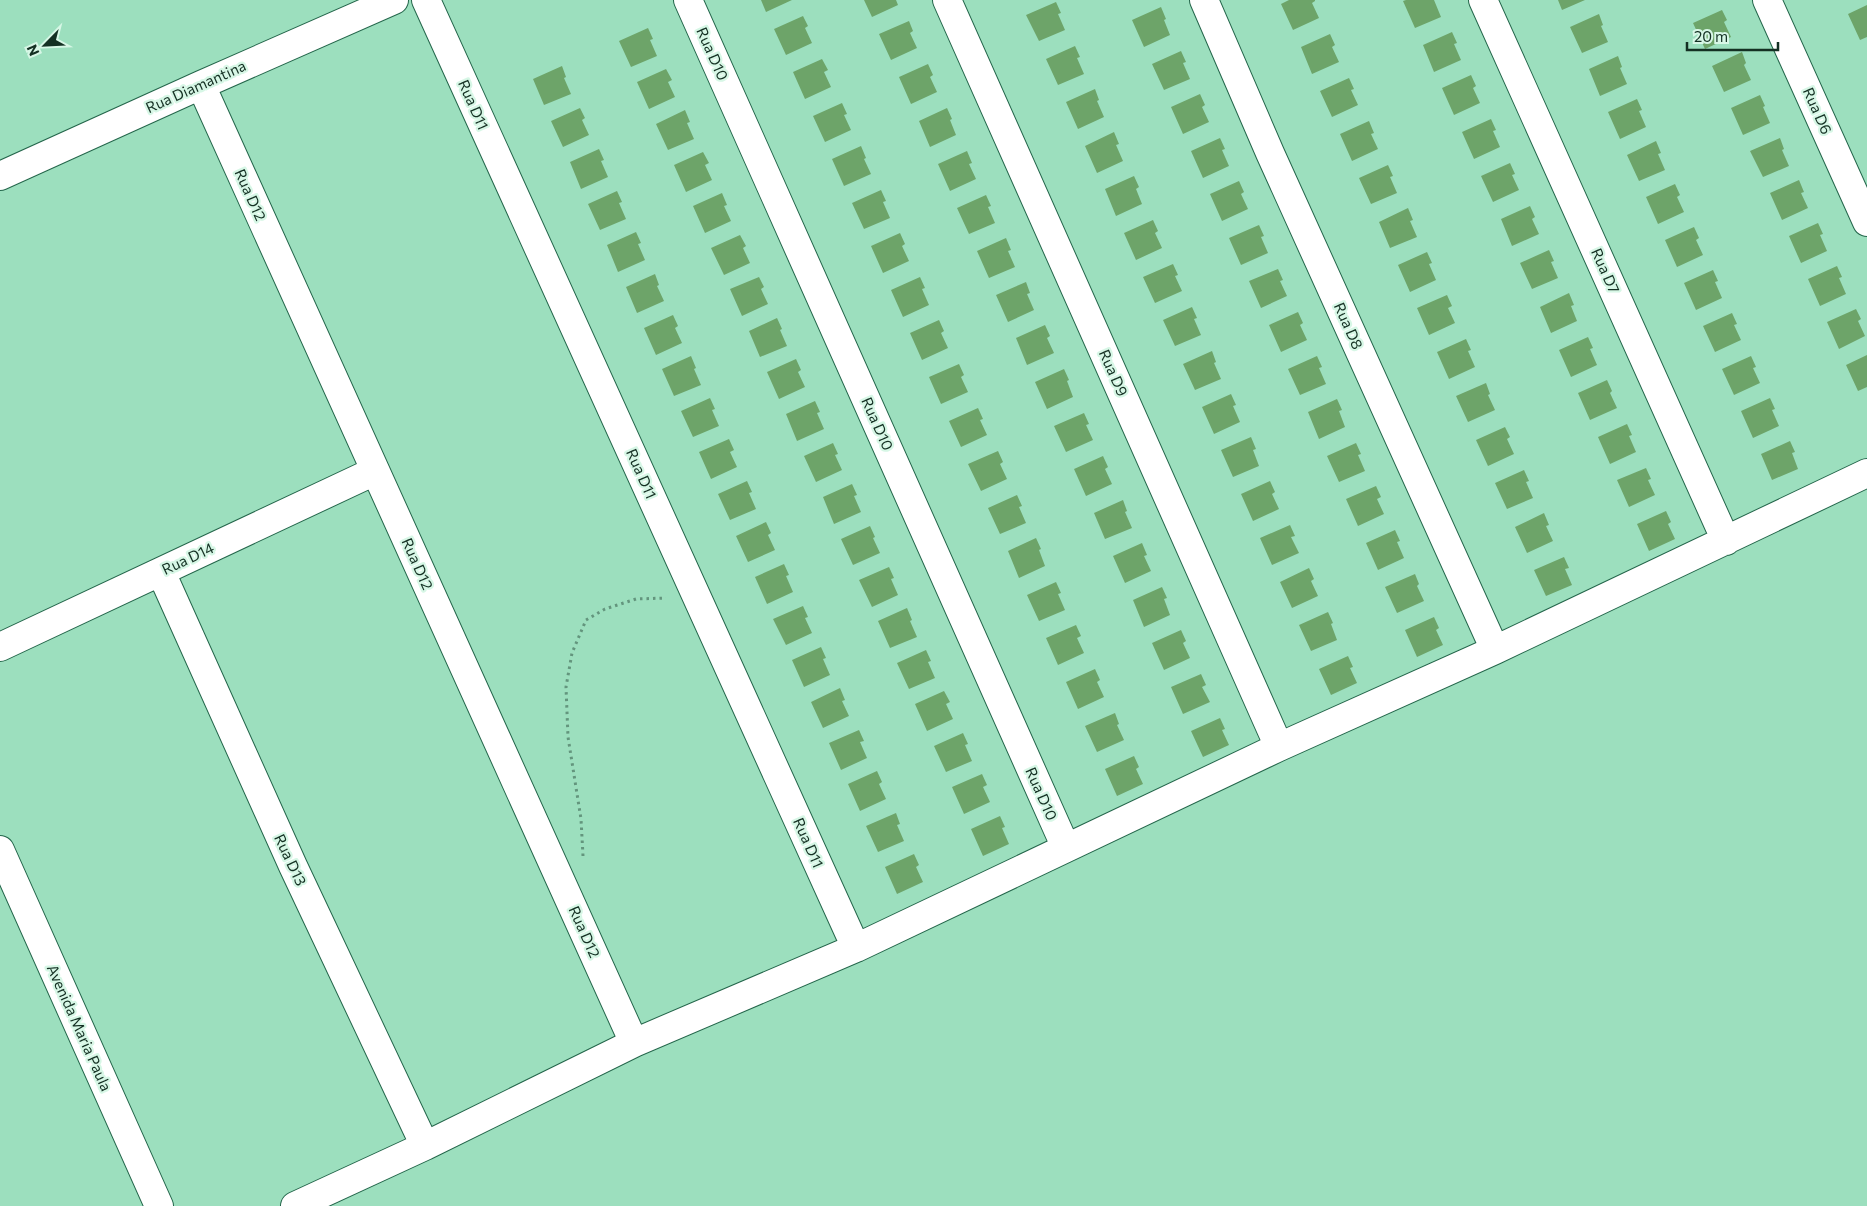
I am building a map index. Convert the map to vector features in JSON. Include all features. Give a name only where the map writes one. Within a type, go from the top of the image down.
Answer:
[{"type":"street","name":"Rua Diamantina","points":[[0,176],[201,84],[394,0]]},
{"type":"street","name":"Rua D11","points":[[426,0],[856,948]]},
{"type":"street","name":"Rua D10","points":[[688,0],[1066,848]]},
{"type":"street","name":"Rua D9","points":[[947,0],[1279,747]]},
{"type":"street","name":"Rua D8","points":[[1204,0],[1270,153],[1495,650]]},
{"type":"street","name":"Rua D7","points":[[1483,0],[1726,541]]},
{"type":"street","name":"Rua D6","points":[[1767,0],[1867,222]]},
{"type":"street","name":"Rua D12","points":[[201,84],[634,1043]]},
{"type":"street","name":"Rua D14","points":[[0,647],[375,470]]},
{"type":"street","points":[[295,1206],[425,1146],[634,1043],[856,948],[1279,747],[1495,650],[1867,473]]},
{"type":"street","name":"Rua D13","points":[[161,572],[292,866],[425,1146]]},
{"type":"street","name":"Avenida Maria Paula","points":[[0,850],[158,1206]]},
{"type":"path","points":[[583,859],[581,820],[568,737],[566,687],[572,653],[586,620],[605,609],[636,599],[672,598],[699,601]]},
{"type":"building","points":[[761,0],[792,0],[766,12]]},
{"type":"building","points":[[864,0],[896,0],[898,5],[872,17]]},
{"type":"building","points":[[1289,0],[1315,0],[1312,3],[1319,18],[1293,30],[1281,4]]},
{"type":"building","points":[[1434,0],[1441,17],[1415,28],[1403,1]]},
{"type":"building","points":[[1558,0],[1585,0],[1562,10]]},
{"type":"building","points":[[1056,2],[1061,13],[1058,14],[1065,30],[1039,41],[1026,15]]},
{"type":"building","points":[[1867,5],[1867,37],[1860,40],[1848,14]]},
{"type":"building","points":[[1161,7],[1170,35],[1144,47],[1132,20]]},
{"type":"building","points":[[1722,10],[1727,20],[1724,22],[1731,37],[1705,49],[1693,23]]},
{"type":"building","points":[[1599,14],[1603,25],[1601,26],[1608,42],[1582,53],[1570,27]]},
{"type":"building","points":[[803,16],[808,26],[805,28],[812,43],[786,55],[774,29]]},
{"type":"building","points":[[909,21],[913,31],[910,33],[917,48],[891,60],[879,34]]},
{"type":"building","points":[[648,28],[653,39],[650,40],[657,56],[631,67],[619,41]]},
{"type":"building","points":[[1452,32],[1457,43],[1454,44],[1461,60],[1434,72],[1423,45]]},
{"type":"building","points":[[1330,34],[1335,45],[1332,47],[1339,62],[1312,74],[1301,47]]},
{"type":"building","points":[[1075,46],[1080,57],[1077,58],[1084,74],[1058,85],[1046,59]]},
{"type":"building","points":[[1181,51],[1186,62],[1183,63],[1190,79],[1164,90],[1152,64]]},
{"type":"building","points":[[1742,52],[1746,63],[1744,65],[1751,80],[1724,92],[1712,66]]},
{"type":"building","points":[[1618,56],[1622,67],[1620,68],[1627,84],[1600,96],[1589,69]]},
{"type":"building","points":[[822,59],[828,70],[824,72],[831,87],[805,99],[793,72]]},
{"type":"building","points":[[928,64],[933,75],[930,77],[937,92],[911,104],[899,77]]},
{"type":"building","points":[[562,66],[566,77],[564,78],[571,94],[544,105],[533,79]]},
{"type":"building","points":[[666,69],[672,80],[668,82],[675,97],[649,109],[637,82]]},
{"type":"building","points":[[1471,75],[1476,86],[1473,88],[1480,103],[1454,115],[1442,88]]},
{"type":"building","points":[[1349,78],[1354,89],[1351,90],[1358,105],[1332,117],[1320,91]]},
{"type":"building","points":[[1095,89],[1099,100],[1097,101],[1104,117],[1078,129],[1066,102]]},
{"type":"building","points":[[1200,94],[1205,105],[1202,107],[1209,122],[1183,134],[1171,107]]},
{"type":"building","points":[[1760,95],[1770,123],[1743,135],[1731,108]]},
{"type":"building","points":[[1637,99],[1642,110],[1639,111],[1646,127],[1620,139],[1608,112]]},
{"type":"building","points":[[842,103],[847,114],[844,115],[851,130],[825,142],[813,116]]},
{"type":"building","points":[[580,108],[585,118],[582,120],[589,135],[563,147],[551,121]]},
{"type":"building","points":[[947,108],[956,135],[930,147],[919,121]]},
{"type":"building","points":[[685,110],[690,122],[687,123],[694,139],[668,150],[656,124]]},
{"type":"building","points":[[1491,119],[1496,130],[1493,131],[1500,147],[1474,159],[1462,132]]},
{"type":"building","points":[[1369,121],[1374,133],[1371,134],[1378,149],[1352,161],[1340,134]]},
{"type":"building","points":[[1114,132],[1119,144],[1116,145],[1123,161],[1097,173],[1085,146]]},
{"type":"building","points":[[1220,138],[1225,149],[1222,150],[1229,166],[1203,178],[1191,151]]},
{"type":"building","points":[[1780,138],[1784,149],[1782,150],[1789,166],[1763,177],[1750,151]]},
{"type":"building","points":[[1656,141],[1661,153],[1658,154],[1665,170],[1639,181],[1627,155]]},
{"type":"building","points":[[861,146],[866,158],[864,159],[871,174],[844,186],[832,159]]},
{"type":"building","points":[[599,149],[604,160],[601,161],[608,177],[581,189],[570,162]]},
{"type":"building","points":[[967,151],[972,163],[969,164],[976,179],[950,191],[938,164]]},
{"type":"building","points":[[703,152],[709,163],[705,165],[712,180],[686,192],[674,165]]},
{"type":"building","points":[[1510,163],[1515,174],[1512,175],[1519,190],[1493,202],[1481,176]]},
{"type":"building","points":[[1388,165],[1393,176],[1390,177],[1397,193],[1371,204],[1359,178]]},
{"type":"building","points":[[1134,176],[1139,187],[1136,189],[1142,204],[1116,216],[1105,189]]},
{"type":"building","points":[[1799,180],[1804,192],[1801,193],[1808,208],[1782,220],[1770,193]]},
{"type":"building","points":[[1239,181],[1244,192],[1241,194],[1248,209],[1222,221],[1210,194]]},
{"type":"building","points":[[1675,184],[1680,195],[1677,197],[1684,212],[1658,224],[1646,197]]},
{"type":"building","points":[[881,190],[886,201],[883,202],[890,218],[864,229],[852,203]]},
{"type":"building","points":[[617,191],[622,202],[619,203],[626,219],[600,230],[588,204]]},
{"type":"building","points":[[722,193],[727,205],[724,206],[731,221],[705,233],[693,206]]},
{"type":"building","points":[[986,195],[991,206],[988,207],[995,223],[969,234],[957,208]]},
{"type":"building","points":[[1530,206],[1535,217],[1532,219],[1539,234],[1512,246],[1501,219]]},
{"type":"building","points":[[1408,208],[1413,220],[1410,221],[1417,237],[1390,248],[1379,222]]},
{"type":"building","points":[[1153,220],[1158,231],[1155,233],[1162,248],[1136,260],[1124,233]]},
{"type":"building","points":[[1818,223],[1823,234],[1820,235],[1827,251],[1801,263],[1789,236]]},
{"type":"building","points":[[1259,225],[1264,236],[1261,237],[1268,253],[1241,265],[1229,238]]},
{"type":"building","points":[[1694,227],[1699,238],[1696,240],[1703,255],[1677,267],[1665,240]]},
{"type":"building","points":[[636,232],[641,243],[638,244],[645,260],[618,272],[607,245]]},
{"type":"building","points":[[900,233],[905,244],[902,246],[909,261],[883,273],[871,246]]},
{"type":"building","points":[[740,235],[746,246],[743,248],[750,263],[724,275],[711,248]]},
{"type":"building","points":[[1006,238],[1011,250],[1008,251],[1015,267],[989,278],[977,251]]},
{"type":"building","points":[[1549,250],[1554,261],[1551,262],[1558,278],[1532,289],[1520,263]]},
{"type":"building","points":[[1427,252],[1432,263],[1429,264],[1436,280],[1410,292],[1398,265]]},
{"type":"building","points":[[1173,264],[1178,275],[1175,276],[1182,291],[1155,303],[1143,277]]},
{"type":"building","points":[[1837,266],[1842,277],[1839,278],[1846,294],[1820,306],[1808,279]]},
{"type":"building","points":[[1278,269],[1283,280],[1280,281],[1287,296],[1261,308],[1249,281]]},
{"type":"building","points":[[1713,270],[1718,281],[1715,282],[1722,298],[1696,310],[1684,283]]},
{"type":"building","points":[[655,274],[659,285],[657,286],[664,301],[637,313],[626,287]]},
{"type":"building","points":[[759,277],[764,287],[761,289],[768,304],[742,316],[730,289]]},
{"type":"building","points":[[920,277],[925,288],[922,289],[929,305],[903,317],[891,290]]},
{"type":"building","points":[[1026,282],[1030,293],[1027,294],[1034,310],[1008,322],[996,295]]},
{"type":"building","points":[[1569,293],[1574,305],[1571,306],[1577,321],[1551,333],[1540,307]]},
{"type":"building","points":[[1447,295],[1452,306],[1448,308],[1455,323],[1429,335],[1417,308]]},
{"type":"building","points":[[1192,307],[1197,318],[1194,319],[1201,335],[1175,346],[1163,320]]},
{"type":"building","points":[[1856,309],[1861,319],[1858,321],[1865,336],[1839,349],[1827,322]]},
{"type":"building","points":[[1298,312],[1303,323],[1300,325],[1307,340],[1281,352],[1269,325]]},
{"type":"building","points":[[1732,313],[1737,324],[1734,325],[1741,340],[1715,352],[1703,326]]},
{"type":"building","points":[[673,315],[678,326],[675,328],[682,343],[656,355],[644,328]]},
{"type":"building","points":[[777,318],[787,346],[760,357],[749,331]]},
{"type":"building","points":[[939,320],[944,331],[941,333],[948,348],[922,360],[910,333]]},
{"type":"building","points":[[1045,325],[1050,336],[1047,338],[1054,353],[1027,365],[1016,338]]},
{"type":"building","points":[[1588,337],[1593,348],[1590,349],[1597,365],[1571,377],[1559,350]]},
{"type":"building","points":[[1466,339],[1471,350],[1468,351],[1475,367],[1449,379],[1437,352]]},
{"type":"building","points":[[1212,351],[1216,362],[1214,363],[1221,379],[1195,390],[1183,364]]},
{"type":"building","points":[[1867,355],[1867,387],[1858,391],[1846,365]]},
{"type":"building","points":[[691,356],[701,385],[674,396],[662,369]]},
{"type":"building","points":[[1317,356],[1322,367],[1319,368],[1326,384],[1300,395],[1288,369]]},
{"type":"building","points":[[1751,356],[1756,367],[1753,368],[1760,383],[1734,395],[1722,369]]},
{"type":"building","points":[[796,359],[801,370],[798,372],[805,387],[779,399],[767,372]]},
{"type":"building","points":[[959,364],[964,375],[961,377],[968,392],[941,404],[929,377]]},
{"type":"building","points":[[1064,369],[1073,397],[1047,409],[1035,382]]},
{"type":"building","points":[[1607,380],[1612,391],[1610,393],[1617,408],[1590,420],[1578,393]]},
{"type":"building","points":[[1486,383],[1490,394],[1488,395],[1495,410],[1468,422],[1456,396]]},
{"type":"building","points":[[1231,394],[1236,405],[1233,406],[1240,422],[1214,434],[1202,407]]},
{"type":"building","points":[[710,398],[715,409],[712,410],[719,426],[693,437],[681,411]]},
{"type":"building","points":[[1770,398],[1775,409],[1772,410],[1779,426],[1753,438],[1741,411]]},
{"type":"building","points":[[1337,399],[1342,410],[1339,411],[1345,427],[1319,439],[1308,412]]},
{"type":"building","points":[[815,401],[820,412],[817,413],[824,429],[797,441],[786,414]]},
{"type":"building","points":[[978,408],[983,419],[980,420],[987,435],[961,447],[949,421]]},
{"type":"building","points":[[1084,413],[1089,424],[1086,425],[1093,440],[1066,452],[1054,426]]},
{"type":"building","points":[[1627,424],[1632,435],[1629,436],[1636,452],[1610,464],[1598,437]]},
{"type":"building","points":[[1505,427],[1510,437],[1507,439],[1514,454],[1488,466],[1476,440]]},
{"type":"building","points":[[1251,437],[1256,449],[1253,450],[1259,466],[1233,477],[1221,450]]},
{"type":"building","points":[[729,439],[734,450],[730,452],[737,467],[711,479],[699,452]]},
{"type":"building","points":[[1790,441],[1795,452],[1792,453],[1798,469],[1772,480],[1761,454]]},
{"type":"building","points":[[833,443],[838,454],[835,455],[842,470],[816,482],[804,456]]},
{"type":"building","points":[[1356,443],[1361,454],[1358,455],[1365,471],[1339,482],[1327,456]]},
{"type":"building","points":[[998,451],[1003,462],[1000,464],[1007,479],[981,491],[968,464]]},
{"type":"building","points":[[1103,456],[1108,467],[1105,469],[1112,484],[1086,496],[1074,469]]},
{"type":"building","points":[[1646,468],[1651,479],[1648,480],[1655,495],[1629,507],[1617,480]]},
{"type":"building","points":[[1524,470],[1529,481],[1526,482],[1533,498],[1507,509],[1495,483]]},
{"type":"building","points":[[747,481],[752,492],[749,493],[756,509],[730,520],[718,494]]},
{"type":"building","points":[[1270,481],[1275,492],[1272,494],[1279,509],[1253,521],[1241,494]]},
{"type":"building","points":[[852,484],[857,495],[854,496],[861,512],[834,524],[823,497]]},
{"type":"building","points":[[1376,486],[1381,497],[1377,499],[1384,514],[1358,526],[1346,499]]},
{"type":"building","points":[[1017,495],[1022,506],[1019,507],[1026,523],[1000,534],[988,508]]},
{"type":"building","points":[[1123,500],[1127,511],[1125,512],[1132,528],[1105,539],[1094,513]]},
{"type":"building","points":[[1666,511],[1671,522],[1668,524],[1675,539],[1649,551],[1637,524]]},
{"type":"building","points":[[1544,513],[1549,525],[1546,526],[1553,541],[1527,553],[1515,527]]},
{"type":"building","points":[[766,522],[771,533],[768,535],[775,550],[748,562],[736,536]]},
{"type":"building","points":[[1290,525],[1295,536],[1291,537],[1299,553],[1272,565],[1260,538]]},
{"type":"building","points":[[870,526],[880,553],[853,565],[841,539]]},
{"type":"building","points":[[1395,530],[1400,541],[1397,542],[1404,558],[1378,570],[1366,543]]},
{"type":"building","points":[[1036,538],[1045,566],[1019,578],[1008,551]]},
{"type":"building","points":[[1142,543],[1147,555],[1144,556],[1151,571],[1125,583],[1113,556]]},
{"type":"building","points":[[1564,557],[1569,568],[1565,569],[1572,585],[1546,596],[1534,570]]},
{"type":"building","points":[[784,564],[789,575],[786,576],[793,592],[767,604],[755,577]]},
{"type":"building","points":[[889,567],[894,578],[891,579],[898,595],[872,607],[859,580]]},
{"type":"building","points":[[1309,568],[1314,579],[1311,581],[1318,596],[1292,608],[1280,582]]},
{"type":"building","points":[[1415,574],[1419,584],[1417,586],[1424,601],[1397,613],[1385,587]]},
{"type":"building","points":[[1056,582],[1061,593],[1058,594],[1065,610],[1039,621],[1027,595]]},
{"type":"building","points":[[1162,587],[1167,598],[1164,599],[1170,615],[1144,627],[1133,600]]},
{"type":"building","points":[[803,606],[808,617],[805,618],[812,633],[786,645],[773,619]]},
{"type":"building","points":[[907,608],[917,637],[890,648],[878,621]]},
{"type":"building","points":[[1328,612],[1337,640],[1311,651],[1299,625]]},
{"type":"building","points":[[1434,617],[1439,628],[1436,630],[1443,645],[1417,657],[1405,630]]},
{"type":"building","points":[[1076,625],[1081,636],[1077,638],[1084,653],[1058,665],[1046,638]]},
{"type":"building","points":[[1181,630],[1186,641],[1183,643],[1190,658],[1164,670],[1152,643]]},
{"type":"building","points":[[821,647],[826,658],[823,659],[830,675],[804,687],[792,660]]},
{"type":"building","points":[[926,650],[931,661],[928,662],[935,678],[909,689],[897,663]]},
{"type":"building","points":[[1348,656],[1353,667],[1350,668],[1357,683],[1331,695],[1319,669]]},
{"type":"building","points":[[1095,669],[1100,680],[1097,682],[1104,697],[1078,709],[1066,682]]},
{"type":"building","points":[[1201,674],[1206,685],[1202,687],[1210,702],[1183,714],[1171,687]]},
{"type":"building","points":[[840,688],[845,700],[842,701],[849,716],[823,728],[811,702]]},
{"type":"building","points":[[944,691],[950,702],[946,704],[953,719],[927,731],[915,704]]},
{"type":"building","points":[[1115,713],[1119,724],[1117,725],[1124,740],[1097,752],[1085,726]]},
{"type":"building","points":[[1220,718],[1225,729],[1222,730],[1229,745],[1203,757],[1191,731]]},
{"type":"building","points":[[859,730],[864,741],[860,742],[867,758],[841,770],[829,743]]},
{"type":"building","points":[[963,733],[968,744],[965,745],[972,761],[946,772],[934,746]]},
{"type":"building","points":[[1134,756],[1139,767],[1136,769],[1143,784],[1117,796],[1105,769]]},
{"type":"building","points":[[877,771],[882,782],[879,784],[886,799],[860,811],[848,784]]},
{"type":"building","points":[[982,774],[987,785],[983,787],[990,802],[964,814],[952,787]]},
{"type":"building","points":[[896,813],[900,824],[897,825],[904,841],[878,852],[866,826]]},
{"type":"building","points":[[1000,816],[1005,827],[1002,828],[1009,844],[983,856],[971,829]]},
{"type":"building","points":[[914,854],[919,865],[916,867],[923,882],[897,894],[885,867]]}]
